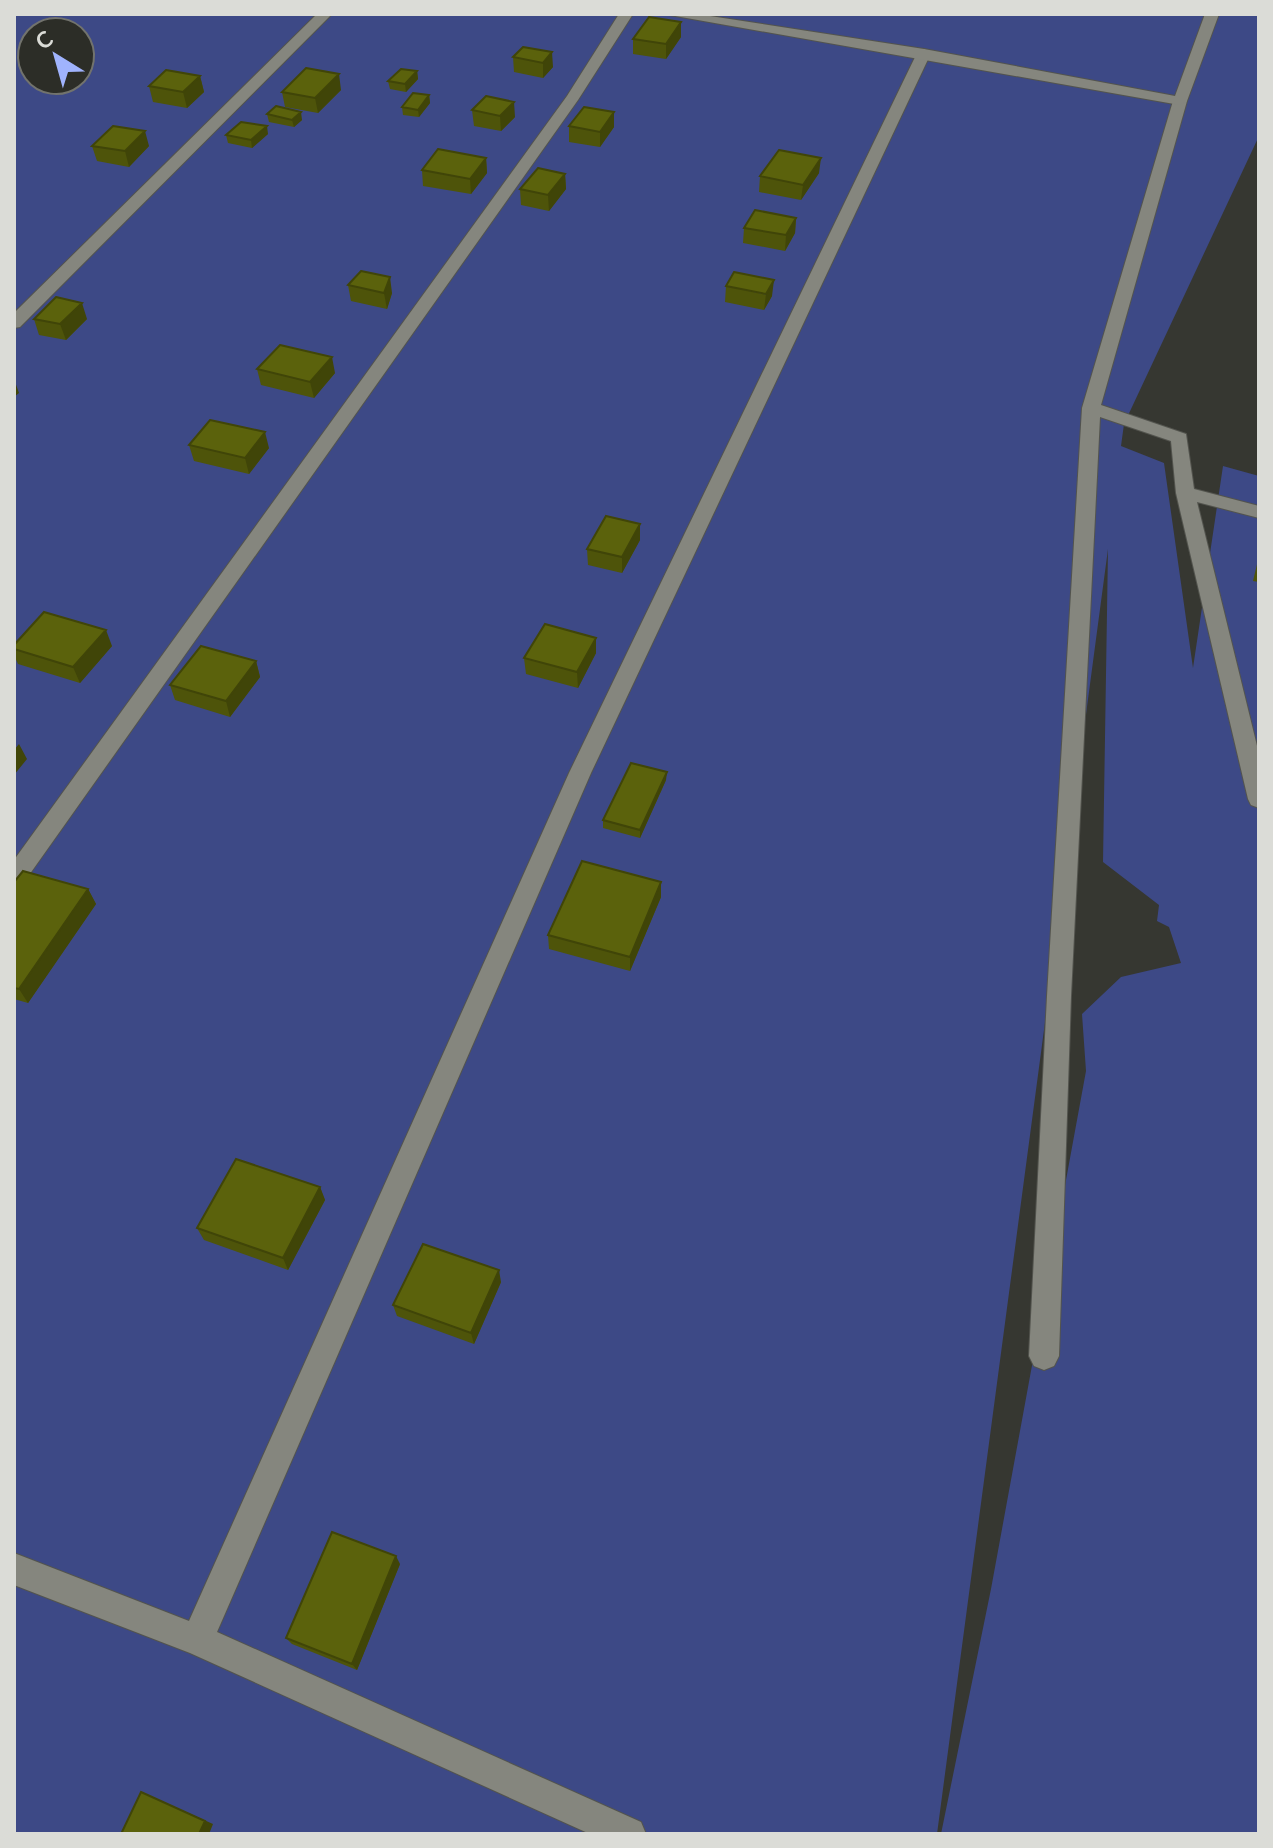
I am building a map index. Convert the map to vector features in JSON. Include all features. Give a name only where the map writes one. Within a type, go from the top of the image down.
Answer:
[{"type":"street","points":[[14,323],[325,14]]},
{"type":"street","points":[[14,878],[564,109],[626,14]]},
{"type":"street","points":[[671,14],[924,53],[1180,101]]},
{"type":"street","points":[[1044,1356],[1058,1012],[1091,408],[1180,101],[1212,14]]},
{"type":"street","points":[[197,1640],[580,773],[924,53]]},
{"type":"street","points":[[1091,408],[1180,438],[1185,493],[1259,799]]},
{"type":"street","points":[[1185,493],[1259,512]]},
{"type":"street","points":[[14,1569],[197,1640],[629,1834]]},
{"type":"shaded area","points":[[14,14],[1259,14],[1259,136],[1124,424],[1121,446],[1164,463],[1193,668],[1223,466],[1259,476],[1259,1834],[941,1834],[991,1589],[1086,1071],[1082,1014],[1121,977],[1181,963],[1169,927],[1157,921],[1159,905],[1103,862],[1108,549],[937,1834],[14,1834]]},
{"type":"building","points":[[649,17],[681,22],[666,44],[633,39]]},
{"type":"building","points":[[523,47],[552,52],[543,63],[513,57]]},
{"type":"building","points":[[306,68],[339,74],[315,98],[282,92]]},
{"type":"building","points":[[401,69],[417,71],[405,84],[388,81]]},
{"type":"building","points":[[166,70],[200,76],[183,92],[149,86]]},
{"type":"building","points":[[413,93],[429,95],[418,110],[402,107]]},
{"type":"building","points":[[486,96],[514,102],[500,116],[472,110]]},
{"type":"building","points":[[276,106],[301,112],[292,120],[267,114]]},
{"type":"building","points":[[584,107],[614,112],[600,132],[569,126]]},
{"type":"building","points":[[241,122],[267,126],[251,140],[226,135]]},
{"type":"building","points":[[113,126],[145,131],[125,151],[92,146]]},
{"type":"building","points":[[438,149],[486,158],[470,179],[422,170]]},
{"type":"building","points":[[779,150],[821,158],[803,185],[760,176]]},
{"type":"building","points":[[538,168],[565,174],[548,195],[520,189]]},
{"type":"building","points":[[755,210],[796,218],[786,235],[744,228]]},
{"type":"building","points":[[361,271],[390,277],[384,293],[348,285]]},
{"type":"building","points":[[734,272],[774,280],[766,294],[726,286]]},
{"type":"building","points":[[56,297],[82,303],[60,324],[34,319]]},
{"type":"building","points":[[280,345],[332,357],[310,382],[257,369]]},
{"type":"building","points":[[210,420],[265,432],[245,458],[189,445]]},
{"type":"building","points":[[606,516],[640,524],[622,557],[587,549]]},
{"type":"building","points":[[44,612],[106,630],[73,667],[14,649],[14,645]]},
{"type":"building","points":[[545,624],[596,638],[577,672],[524,658]]},
{"type":"building","points":[[201,646],[256,661],[226,701],[170,685]]},
{"type":"building","points":[[631,763],[667,772],[640,830],[603,820]]},
{"type":"building","points":[[582,861],[661,882],[630,957],[548,935]]},
{"type":"building","points":[[23,871],[88,889],[19,989],[14,988],[14,882]]},
{"type":"building","points":[[236,1159],[320,1187],[283,1258],[197,1228]]},
{"type":"building","points":[[423,1244],[499,1270],[471,1333],[393,1305]]},
{"type":"building","points":[[332,1532],[396,1556],[352,1664],[286,1638]]},
{"type":"building","points":[[141,1792],[205,1821],[199,1834],[121,1834]]}]
